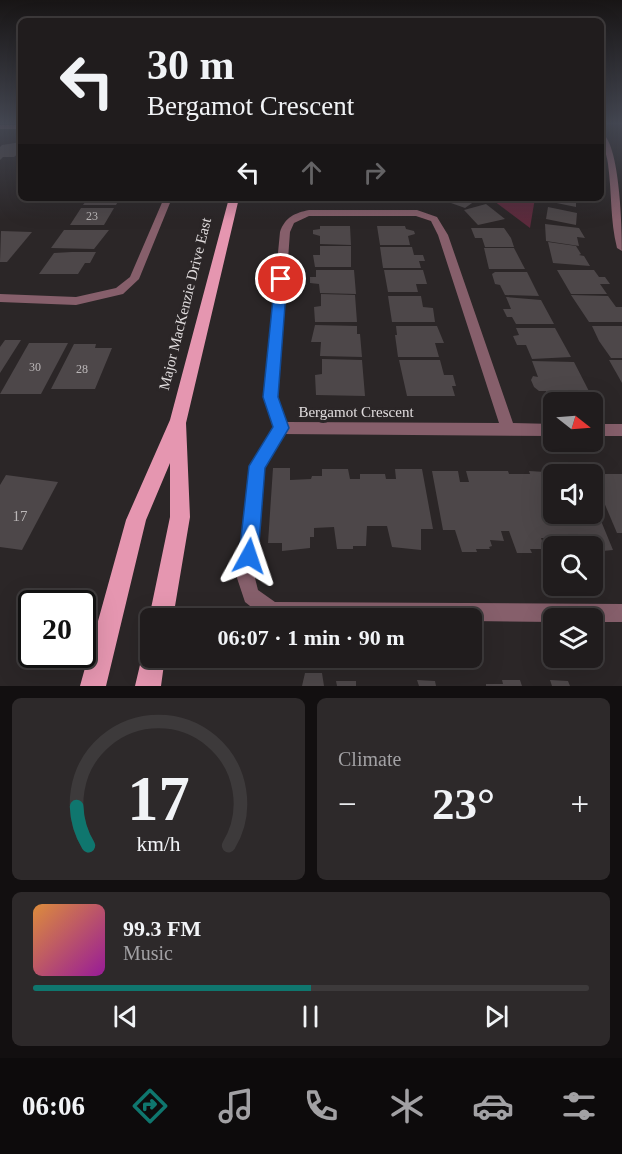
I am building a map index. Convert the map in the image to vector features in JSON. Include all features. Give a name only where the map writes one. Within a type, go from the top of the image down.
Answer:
[{"type":"main road","name":"Major MacKenzie Drive East","points":[[93,686],[136,519],[179,420],[233,201]]},
{"type":"main road","name":"Major MacKenzie Drive East","points":[[163,608],[180,517],[179,420]]},
{"type":"main road","points":[[148,686],[151,668]]},
{"type":"street","points":[[619,155],[618,228],[622,248]]},
{"type":"street","points":[[0,298],[76,302],[119,291],[134,279],[167,201]]},
{"type":"street","name":"Bergamot Crescent","points":[[508,430],[439,225],[426,216],[406,213],[309,213],[296,217],[286,227],[271,397],[281,428],[508,430],[543,430]]},
{"type":"street","points":[[281,428],[257,466],[246,578],[251,596],[272,611],[622,613]]},
{"type":"street","points":[[603,430],[622,430]]},
{"type":"shaded area","points":[[494,201],[534,201],[530,228]]},
{"type":"building","points":[[0,155],[16,155],[3,157],[0,160]]},
{"type":"building","points":[[86,201],[118,201],[116,205],[83,205]]},
{"type":"building","points":[[445,201],[475,201],[465,208]]},
{"type":"building","points":[[547,201],[576,201],[576,207]]},
{"type":"building","points":[[486,204],[505,219],[478,225],[464,210]]},
{"type":"building","points":[[548,207],[577,213],[576,225],[546,219]]},
{"type":"building","points":[[81,208],[114,208],[104,225],[70,225]]},
{"type":"building","points":[[545,224],[579,228],[585,238],[577,237],[579,246],[546,241]]},
{"type":"building","points":[[320,226],[350,226],[351,245],[320,244],[320,236],[313,234],[313,230],[320,229]]},
{"type":"building","points":[[377,226],[405,226],[415,234],[408,236],[410,245],[380,245]]},
{"type":"building","points":[[471,228],[504,228],[514,247],[485,247],[482,238],[475,238]]},
{"type":"building","points":[[64,230],[109,230],[94,249],[51,248]]},
{"type":"building","points":[[1,231],[32,232],[7,262],[0,262]]},
{"type":"building","points":[[548,242],[576,246],[581,254],[579,255],[584,256],[590,266],[553,263]]},
{"type":"building","points":[[320,246],[351,246],[351,267],[315,267],[313,255],[320,255]]},
{"type":"building","points":[[380,247],[412,247],[414,255],[423,255],[425,261],[419,261],[421,268],[383,268]]},
{"type":"building","points":[[484,248],[514,248],[525,269],[489,269]]},
{"type":"building","points":[[96,252],[90,263],[85,263],[78,274],[39,274],[54,253]]},
{"type":"building","points":[[316,270],[354,270],[356,294],[320,293],[319,284],[310,283],[310,277],[316,277]]},
{"type":"building","points":[[384,270],[423,270],[427,284],[416,284],[418,292],[388,292]]},
{"type":"building","points":[[557,270],[594,270],[599,277],[605,277],[610,284],[600,284],[607,294],[571,294]]},
{"type":"building","points":[[495,272],[527,272],[539,296],[505,295],[500,285],[495,284],[492,274]]},
{"type":"building","points":[[321,294],[355,295],[357,322],[315,322],[314,307],[321,306]]},
{"type":"building","points":[[571,295],[608,296],[616,307],[622,307],[622,322],[589,322]]},
{"type":"building","points":[[388,296],[421,296],[423,307],[433,308],[435,322],[392,322]]},
{"type":"building","points":[[506,297],[541,300],[554,324],[516,324],[512,317],[507,317],[503,309],[511,309]]},
{"type":"building","points":[[315,325],[357,326],[362,357],[320,356],[321,342],[311,342]]},
{"type":"building","points":[[396,326],[437,326],[444,343],[435,343],[439,357],[398,357]]},
{"type":"building","points":[[592,326],[622,326],[622,358],[611,358]]},
{"type":"building","points":[[516,328],[555,328],[571,357],[532,359],[526,345],[517,345],[513,336],[519,335]]},
{"type":"building","points":[[5,340],[21,340],[0,373],[0,347]]},
{"type":"building","points":[[29,343],[68,343],[41,394],[0,394]]},
{"type":"building","points":[[74,344],[96,344],[95,348],[112,348],[95,389],[51,389]]},
{"type":"building","points":[[322,359],[362,360],[365,396],[316,395],[315,375],[322,374]]},
{"type":"building","points":[[399,360],[440,360],[444,375],[453,375],[456,386],[452,386],[455,396],[407,396]]},
{"type":"building","points":[[609,360],[622,360],[622,383]]},
{"type":"building","points":[[532,361],[574,362],[589,392],[539,391],[531,380],[533,376],[538,377]]},
{"type":"building","points":[[273,468],[290,468],[290,480],[322,476],[322,469],[348,469],[350,479],[360,479],[360,474],[385,474],[386,479],[396,479],[395,469],[422,469],[433,529],[421,529],[421,550],[392,547],[387,526],[367,526],[366,546],[337,549],[334,527],[314,528],[314,537],[310,537],[310,548],[282,551],[282,543],[268,543]]},
{"type":"building","points":[[432,471],[458,471],[460,482],[469,482],[466,471],[508,471],[509,474],[543,472],[543,524],[602,524],[613,550],[603,551],[603,536],[543,536],[541,538],[543,549],[530,549],[532,553],[517,553],[509,531],[501,531],[504,541],[490,540],[492,546],[489,547],[490,549],[462,552],[455,530],[443,530]]},
{"type":"building","points":[[603,474],[622,474],[622,533],[617,533],[603,500]]},
{"type":"building","points":[[6,475],[58,482],[22,550],[0,547],[0,485]]},
{"type":"building","points":[[305,673],[322,673],[324,686],[302,686]]},
{"type":"building","points":[[417,680],[435,681],[436,686],[419,686]]},
{"type":"building","points":[[502,680],[520,680],[522,686],[486,686],[486,684],[503,684]]},
{"type":"building","points":[[550,680],[568,681],[570,686],[552,686]]},
{"type":"building","points":[[336,681],[356,681],[356,686],[337,686]]},
{"type":"route","points":[[249,556],[257,466],[281,428],[271,397],[281,279]]}]
